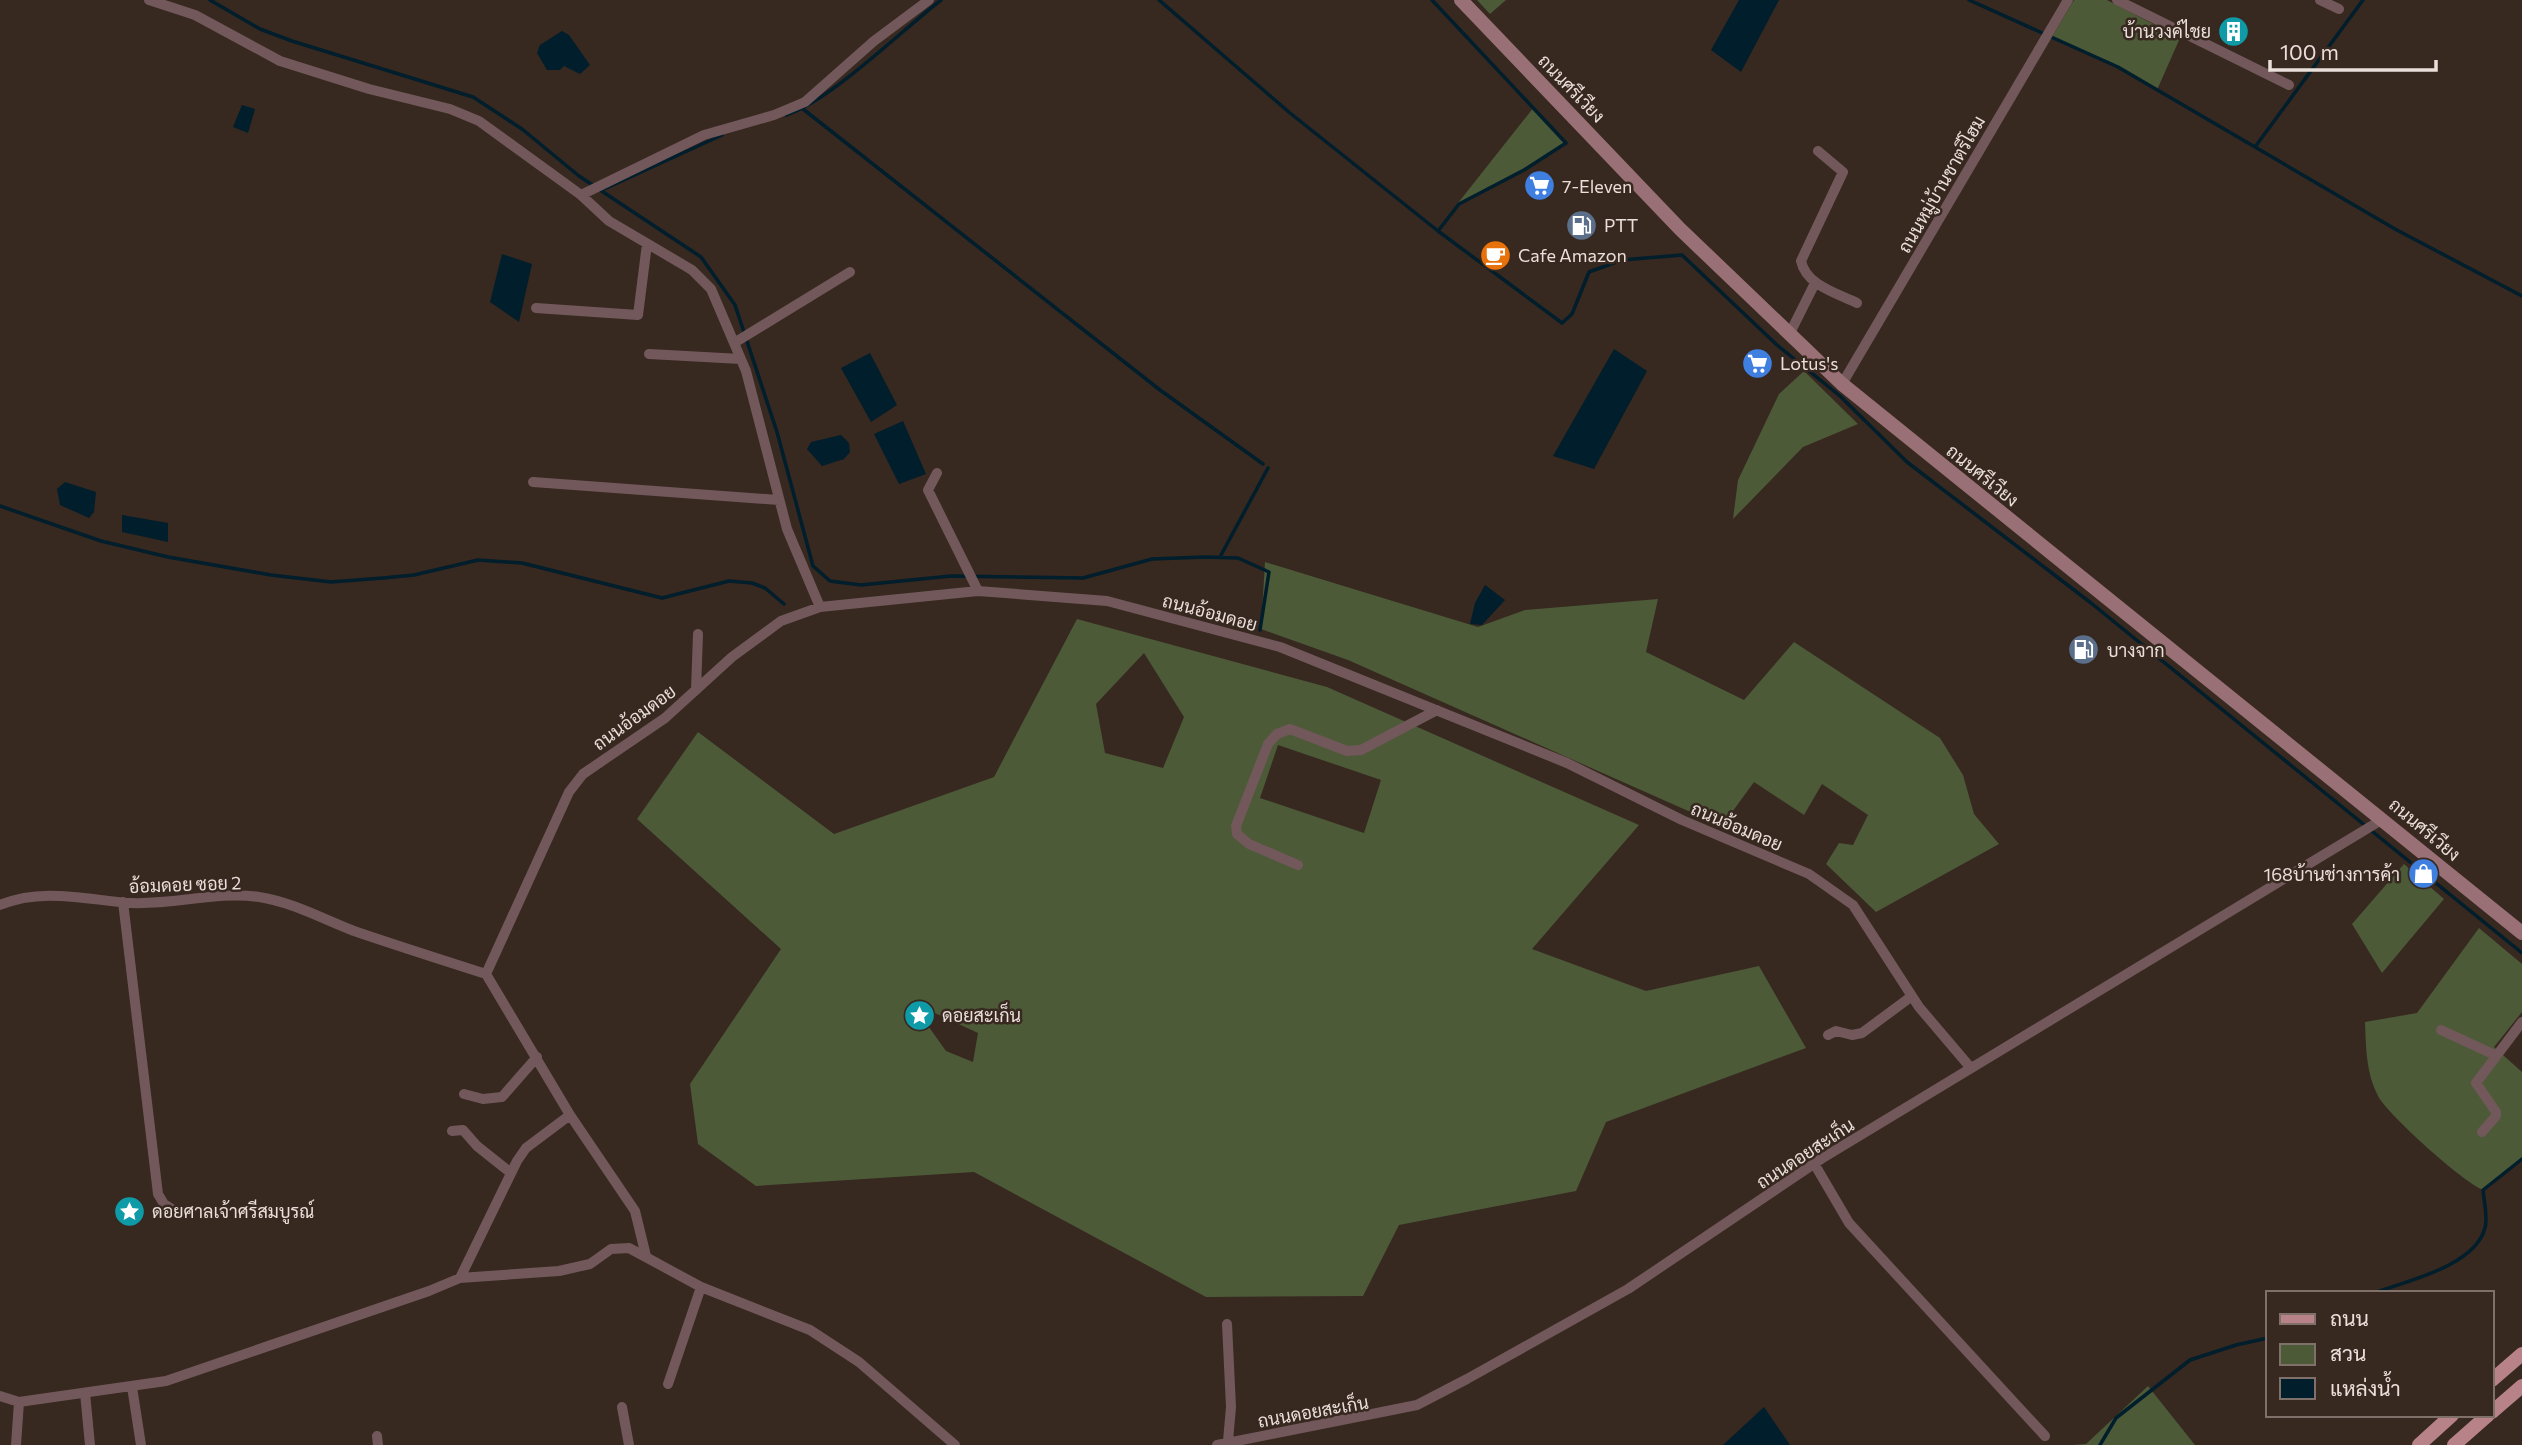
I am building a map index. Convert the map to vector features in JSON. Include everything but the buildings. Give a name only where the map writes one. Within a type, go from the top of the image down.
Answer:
[{"type":"main road","name":"ถนนศรีเวียง","points":[[1461,0],[1680,229],[1842,384],[2522,933]]},
{"type":"main road","points":[[2494,1378],[2522,1354]]},
{"type":"main road","points":[[2494,1410],[2522,1386]]},
{"type":"main road","points":[[2419,1445],[2450,1417]]},
{"type":"main road","points":[[2454,1445],[2486,1417]]},
{"type":"street","points":[[149,0],[195,15],[280,61],[369,89],[450,109],[479,121],[581,195],[609,221],[692,270],[711,289],[741,359],[787,529],[820,607]]},
{"type":"street","points":[[581,195],[704,135],[805,102],[874,41],[929,0]]},
{"type":"street","name":"ถนนหมู่บ้านชาตรีโฮม","points":[[1842,384],[2068,0]]},
{"type":"street","points":[[2117,0],[2289,85]]},
{"type":"street","points":[[2320,0],[2339,9]]},
{"type":"street","points":[[1818,151],[1843,172],[1801,261],[1803,272],[1815,283],[1857,303]]},
{"type":"street","points":[[536,308],[638,315],[648,244]]},
{"type":"street","points":[[734,343],[850,272]]},
{"type":"street","points":[[1789,335],[1815,283]]},
{"type":"street","points":[[649,354],[741,359]]},
{"type":"street","points":[[937,473],[928,490],[978,590]]},
{"type":"street","points":[[533,482],[779,500]]},
{"type":"street","name":"ถนนอ้อมดอย","points":[[486,974],[569,792],[583,774],[665,718],[732,657],[781,621],[820,607],[978,590],[1107,600],[1280,647],[1567,763],[1682,820],[1809,874],[1853,905],[1912,996],[1970,1067]]},
{"type":"street","points":[[696,690],[698,634]]},
{"type":"street","points":[[1298,865],[1249,844],[1237,834],[1237,826],[1268,744],[1277,734],[1290,729],[1348,751],[1361,750],[1437,710]]},
{"type":"street","name":"ถนนดอยสะเก็น","points":[[1217,1445],[1378,1415],[1417,1405],[1628,1289],[1815,1165],[1970,1067],[2383,819]]},
{"type":"street","name":"อ้อมดอย ซอย 2","points":[[0,905],[60,893],[156,904],[230,896],[259,898],[289,905],[486,974]]},
{"type":"street","points":[[124,902],[158,1194],[164,1204],[178,1213]]},
{"type":"street","points":[[486,974],[570,1115],[635,1211],[646,1256]]},
{"type":"street","points":[[1828,1035],[1836,1031],[1852,1035],[1862,1033],[1912,996]]},
{"type":"street","points":[[2482,1132],[2496,1116],[2496,1112],[2476,1083],[2522,1022]]},
{"type":"street","points":[[2441,1030],[2496,1055]]},
{"type":"street","points":[[464,1094],[483,1099],[502,1097],[537,1058]]},
{"type":"street","points":[[460,1278],[526,1148],[570,1115]]},
{"type":"street","points":[[452,1131],[463,1130],[477,1146],[511,1173]]},
{"type":"street","points":[[1815,1165],[1849,1223],[2045,1436]]},
{"type":"street","points":[[0,1396],[19,1402],[166,1381],[429,1292],[460,1278],[559,1271],[590,1264],[611,1249],[629,1248],[701,1287],[810,1330],[859,1362],[955,1445]]},
{"type":"street","points":[[668,1384],[701,1287]]},
{"type":"street","points":[[1227,1324],[1231,1407],[1228,1441]]},
{"type":"street","points":[[132,1387],[141,1445]]},
{"type":"street","points":[[85,1393],[90,1445]]},
{"type":"street","points":[[16,1445],[19,1402]]},
{"type":"street","points":[[622,1407],[629,1445]]},
{"type":"green space","points":[[1477,0],[1506,0],[1490,14]]},
{"type":"green space","points":[[2074,0],[2107,0],[2180,38],[2157,90],[2118,67],[2052,37]]},
{"type":"green space","points":[[1534,107],[1566,143],[1522,171],[1458,203]]},
{"type":"green space","points":[[1804,371],[1858,424],[1803,447],[1733,519],[1738,480],[1779,394]]},
{"type":"green space","points":[[1265,562],[1478,627],[1525,610],[1658,599],[1646,652],[1744,700],[1794,642],[1940,738],[1963,775],[1974,814],[1999,844],[1876,912],[1826,864],[1839,843],[1853,845],[1868,815],[1822,784],[1804,815],[1754,782],[1722,826],[1348,660],[1261,629]]},
{"type":"green space","points":[[1077,619],[1327,687],[1639,825],[1532,949],[1646,991],[1759,966],[1806,1048],[1606,1122],[1576,1191],[1399,1225],[1363,1296],[1206,1297],[974,1172],[756,1186],[698,1144],[690,1084],[781,949],[637,819],[698,732],[834,834],[994,777]],"holes":[[[1144,653],[1184,717],[1163,768],[1105,753],[1096,704]],[[1278,745],[1381,780],[1364,833],[1260,798]],[[911,1002],[978,1033],[973,1062],[946,1051]]]},
{"type":"green space","points":[[2404,864],[2444,899],[2382,973],[2352,924]]},
{"type":"green space","points":[[2479,928],[2522,964],[2522,1012],[2494,1047],[2522,1072],[2522,1159],[2483,1190],[2460,1175],[2427,1147],[2396,1118],[2378,1096],[2369,1069],[2365,1022],[2417,1013]]},
{"type":"green space","points":[[2148,1386],[2195,1445],[2072,1445],[2086,1444]]},
{"type":"water","points":[[1739,0],[1779,0],[1741,72],[1711,50]]},
{"type":"water","points":[[562,31],[569,35],[590,65],[580,74],[564,66],[560,70],[547,70],[537,53],[540,45]]},
{"type":"water","points":[[242,105],[255,109],[248,133],[233,127]]},
{"type":"water","points":[[502,254],[532,264],[519,322],[490,302]]},
{"type":"water","points":[[1614,349],[1647,371],[1594,469],[1553,456]]},
{"type":"water","points":[[870,353],[897,405],[871,422],[841,368]]},
{"type":"water","points":[[903,421],[926,474],[899,484],[874,434]]},
{"type":"water","points":[[841,435],[849,443],[850,452],[844,459],[822,466],[807,449],[811,442]]},
{"type":"water","points":[[65,482],[96,492],[94,512],[89,518],[60,505],[57,489]]},
{"type":"water","points":[[122,515],[168,523],[168,542],[122,532]]},
{"type":"water","points":[[1485,585],[1505,600],[1482,625],[1470,624],[1475,603]]},
{"type":"water","points":[[1764,1407],[1790,1445],[1723,1445]]},
{"type":"waterway","points":[[210,0],[260,29],[292,41],[473,97],[522,129],[579,176],[701,257],[735,305],[777,432],[813,566],[830,581],[861,585],[951,576],[1083,578],[1152,559],[1238,558],[1269,572],[1260,630]]},
{"type":"waterway","points":[[786,115],[804,107],[844,81],[941,0]]},
{"type":"waterway","points":[[1159,0],[1290,113],[1438,231],[1459,204],[1524,170],[1566,143],[1432,0]]},
{"type":"waterway","points":[[1969,0],[2118,67],[2255,147]]},
{"type":"waterway","points":[[2363,0],[2255,147],[2395,229],[2522,296]]},
{"type":"waterway","points":[[803,109],[1160,390],[1263,464]]},
{"type":"waterway","points":[[602,190],[722,135]]},
{"type":"waterway","points":[[1438,231],[1562,323],[1572,314],[1589,272],[1622,260],[1682,255],[1777,345],[1840,396],[1907,462],[2091,603],[2522,953]]},
{"type":"waterway","points":[[1220,557],[1268,468]]},
{"type":"waterway","points":[[0,506],[101,541],[168,557],[271,575],[331,582],[414,575],[478,560],[522,563],[662,598],[729,581],[752,583],[765,588],[784,604]]},
{"type":"waterway","points":[[2380,1291],[2438,1270],[2468,1252],[2479,1241],[2486,1224],[2483,1190],[2522,1159]]},
{"type":"waterway","points":[[2100,1445],[2116,1418],[2190,1360],[2266,1338]]},
{"type":"place","name":"บ้านวงค์ไชย","points":[[2234,31]]},
{"type":"place","name":"7-Eleven","points":[[1539,186]]},
{"type":"place","name":"PTT","points":[[1581,225]]},
{"type":"place","name":"Cafe Amazon","points":[[1495,255]]},
{"type":"place","name":"Lotus's","points":[[1757,363]]},
{"type":"place","name":"บางจาก","points":[[2084,650]]},
{"type":"place","name":"168บ้านช่างการค้า","points":[[2423,874]]},
{"type":"place","name":"ดอยสะเก็น","points":[[919,1015]]},
{"type":"place","name":"ดอยศาลเจ้าศรีสมบูรณ์","points":[[129,1211]]}]
